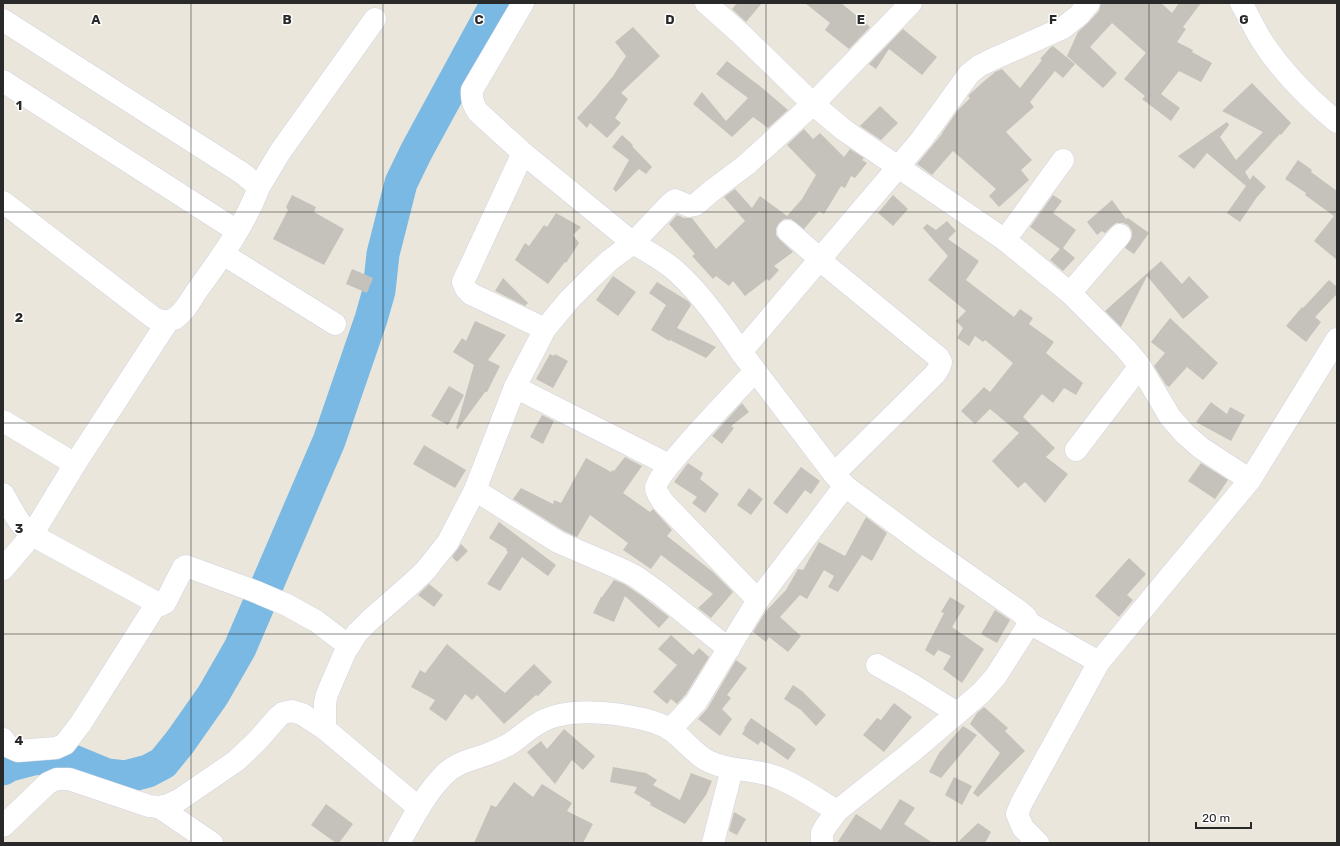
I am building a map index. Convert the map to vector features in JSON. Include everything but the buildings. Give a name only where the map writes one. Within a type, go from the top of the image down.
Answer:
[{"type":"street","points":[[523,3],[472,90],[472,101],[478,112],[523,153],[633,243],[658,258],[676,272],[695,291],[840,480],[926,546],[1026,617],[1028,623],[1024,632],[996,676],[980,693],[909,754],[837,811],[822,833],[822,843]]},
{"type":"street","points":[[706,3],[742,35],[813,104],[844,130],[1005,240],[1070,293],[1126,349],[1140,366],[1170,417],[1185,434],[1201,448],[1250,480]]},
{"type":"street","points":[[325,729],[327,694],[349,646],[357,633],[410,585],[437,557],[448,542],[475,490],[515,387],[545,329],[569,300],[592,277],[610,260],[633,243],[670,204],[675,200],[689,206],[695,205],[746,166],[813,104],[911,3]]},
{"type":"street","points":[[742,352],[823,262],[898,167],[922,140],[969,74],[979,66],[991,60],[1063,28],[1072,22],[1089,3]]},
{"type":"street","points":[[1241,3],[1263,43],[1302,92],[1335,114]]},
{"type":"street","points":[[3,202],[154,318],[161,321],[174,319],[183,310],[237,231],[255,198],[259,186],[280,152],[376,19]]},
{"type":"street","points":[[3,20],[242,173],[259,186]]},
{"type":"street","points":[[3,81],[237,231]]},
{"type":"street","points":[[523,153],[464,282],[466,289],[471,294],[545,329]]},
{"type":"street","points":[[1005,240],[1063,160]]},
{"type":"street","points":[[670,730],[696,702],[758,600],[840,480],[935,374],[941,362],[938,357],[823,262],[788,231]]},
{"type":"street","points":[[1070,293],[1120,235]]},
{"type":"street","points":[[222,254],[335,324]]},
{"type":"street","points":[[3,569],[32,535],[75,464],[168,321]]},
{"type":"street","points":[[1038,843],[1023,828],[1017,814],[1022,802],[1099,662],[1250,480],[1337,339]]},
{"type":"street","points":[[1076,450],[1140,366]]},
{"type":"street","points":[[755,371],[669,465],[657,484],[657,492],[663,502],[758,600]]},
{"type":"street","points":[[515,387],[669,465]]},
{"type":"street","points":[[3,421],[75,464]]},
{"type":"street","points":[[475,490],[558,542],[635,576],[659,593],[729,649]]},
{"type":"street","points":[[3,494],[14,515],[32,535],[161,606],[165,603],[183,568],[186,566],[287,605],[316,621],[349,646]]},
{"type":"street","points":[[3,739],[9,747],[18,751],[56,748],[65,744],[81,723],[157,603]]},
{"type":"street","points":[[1028,623],[1099,662]]},
{"type":"street","points":[[877,665],[957,713]]},
{"type":"street","points":[[3,826],[48,783],[57,779],[69,779],[149,806],[159,807],[168,805],[179,800],[236,761],[283,712],[292,711],[298,712],[325,729],[419,808]]},
{"type":"street","points":[[399,843],[419,808],[436,784],[444,774],[454,766],[489,754],[513,742],[539,723],[554,716],[578,712],[618,714],[644,719],[670,730],[708,761],[732,769],[776,777],[837,811]]},
{"type":"street","points":[[713,843],[732,769]]},
{"type":"street","points":[[159,807],[212,843]]},
{"type":"waterway","points":[[3,769],[10,765],[33,759],[54,757],[73,761],[107,775],[125,777],[148,771],[163,763],[180,742],[213,695],[240,648],[329,441],[371,319],[379,291],[383,254],[401,183],[416,152],[497,3]]}]
